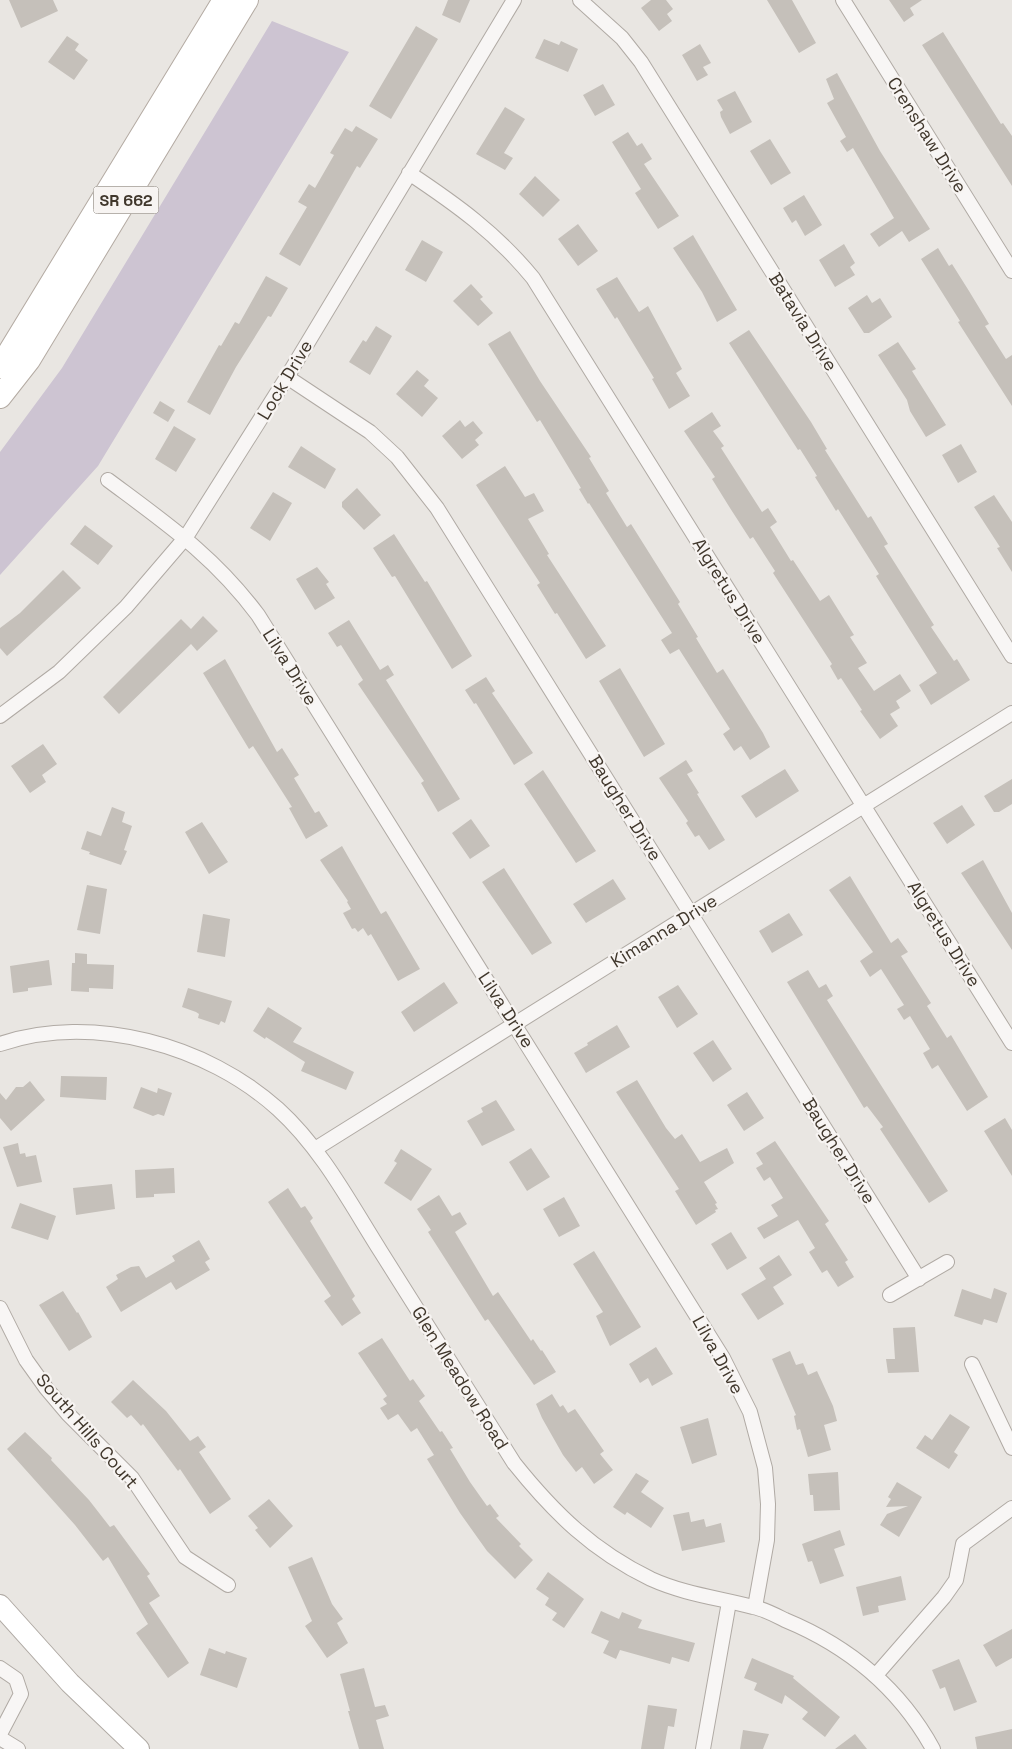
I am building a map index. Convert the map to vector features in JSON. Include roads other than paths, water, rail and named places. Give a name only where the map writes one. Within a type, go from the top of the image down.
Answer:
[{"type":"main road","name":"SR 662","points":[[0,366],[224,0]]},
{"type":"main road","name":"SR 662","points":[[0,397],[34,352],[247,0]]},
{"type":"street","name":"Lock Drive","points":[[0,716],[59,672],[119,614],[186,537],[208,506],[287,377],[514,0]]},
{"type":"street","name":"Batavia Drive","points":[[580,0],[622,38],[641,62],[1012,656]]},
{"type":"street","name":"Crenshaw Drive","points":[[843,0],[1012,270]]},
{"type":"street","name":"Algretus Drive","points":[[409,174],[490,231],[513,253],[533,278],[1012,1043]]},
{"type":"street","name":"Baugher Drive","points":[[287,377],[370,432],[397,457],[437,508],[919,1279]]},
{"type":"street","name":"Lilva Drive","points":[[108,480],[186,537],[218,566],[258,616],[723,1358],[750,1412],[765,1468],[768,1504],[767,1540],[755,1607]]},
{"type":"street","name":"Kimanna Drive","points":[[315,1149],[1012,713]]},
{"type":"street","name":"Glen Meadow Road","points":[[0,1044],[37,1036],[85,1033],[132,1038],[182,1052],[236,1078],[277,1109],[315,1149],[514,1463],[546,1503],[564,1521],[605,1554],[652,1579],[697,1595],[755,1607],[808,1630],[828,1641],[876,1675],[904,1706],[933,1749]]},
{"type":"street","points":[[890,1295],[947,1262]]},
{"type":"street","name":"South Hills Court","points":[[0,1308],[26,1360],[46,1388],[68,1414],[132,1478],[185,1557],[228,1585]]},
{"type":"street","points":[[972,1364],[1012,1448]]},
{"type":"street","points":[[876,1675],[944,1597],[956,1580],[963,1544],[1012,1508]]},
{"type":"street","points":[[703,1749],[729,1602]]},
{"type":"street","points":[[0,1604],[70,1683],[139,1749]]},
{"type":"street","points":[[0,1668],[16,1679],[21,1694],[0,1734]]},
{"type":"street","points":[[0,1738],[18,1749]]}]
